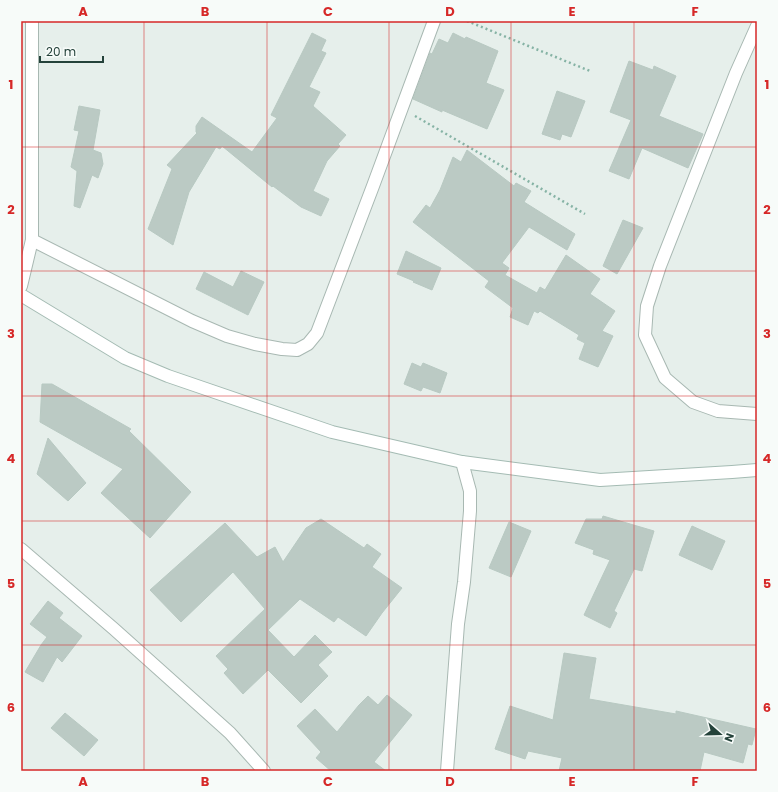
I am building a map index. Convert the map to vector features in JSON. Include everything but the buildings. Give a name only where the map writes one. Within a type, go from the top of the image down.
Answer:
[{"type":"street","points":[[21,286],[32,240],[32,21]]},
{"type":"street","points":[[32,240],[192,321],[227,336],[254,344],[297,350],[308,344],[317,333],[434,21]]},
{"type":"street","points":[[757,26],[736,73],[660,266],[647,306],[645,335],[666,378],[693,402],[718,412],[757,414]]},
{"type":"street","points":[[21,295],[125,358],[168,376],[332,432],[462,462],[600,480],[757,470]]},
{"type":"street","points":[[447,771],[458,624],[464,582],[470,511],[470,491],[462,462]]},
{"type":"street","points":[[21,549],[114,629],[230,733],[264,771]]},
{"type":"path","points":[[467,21],[590,71]]},
{"type":"path","points":[[402,108],[585,214]]}]
